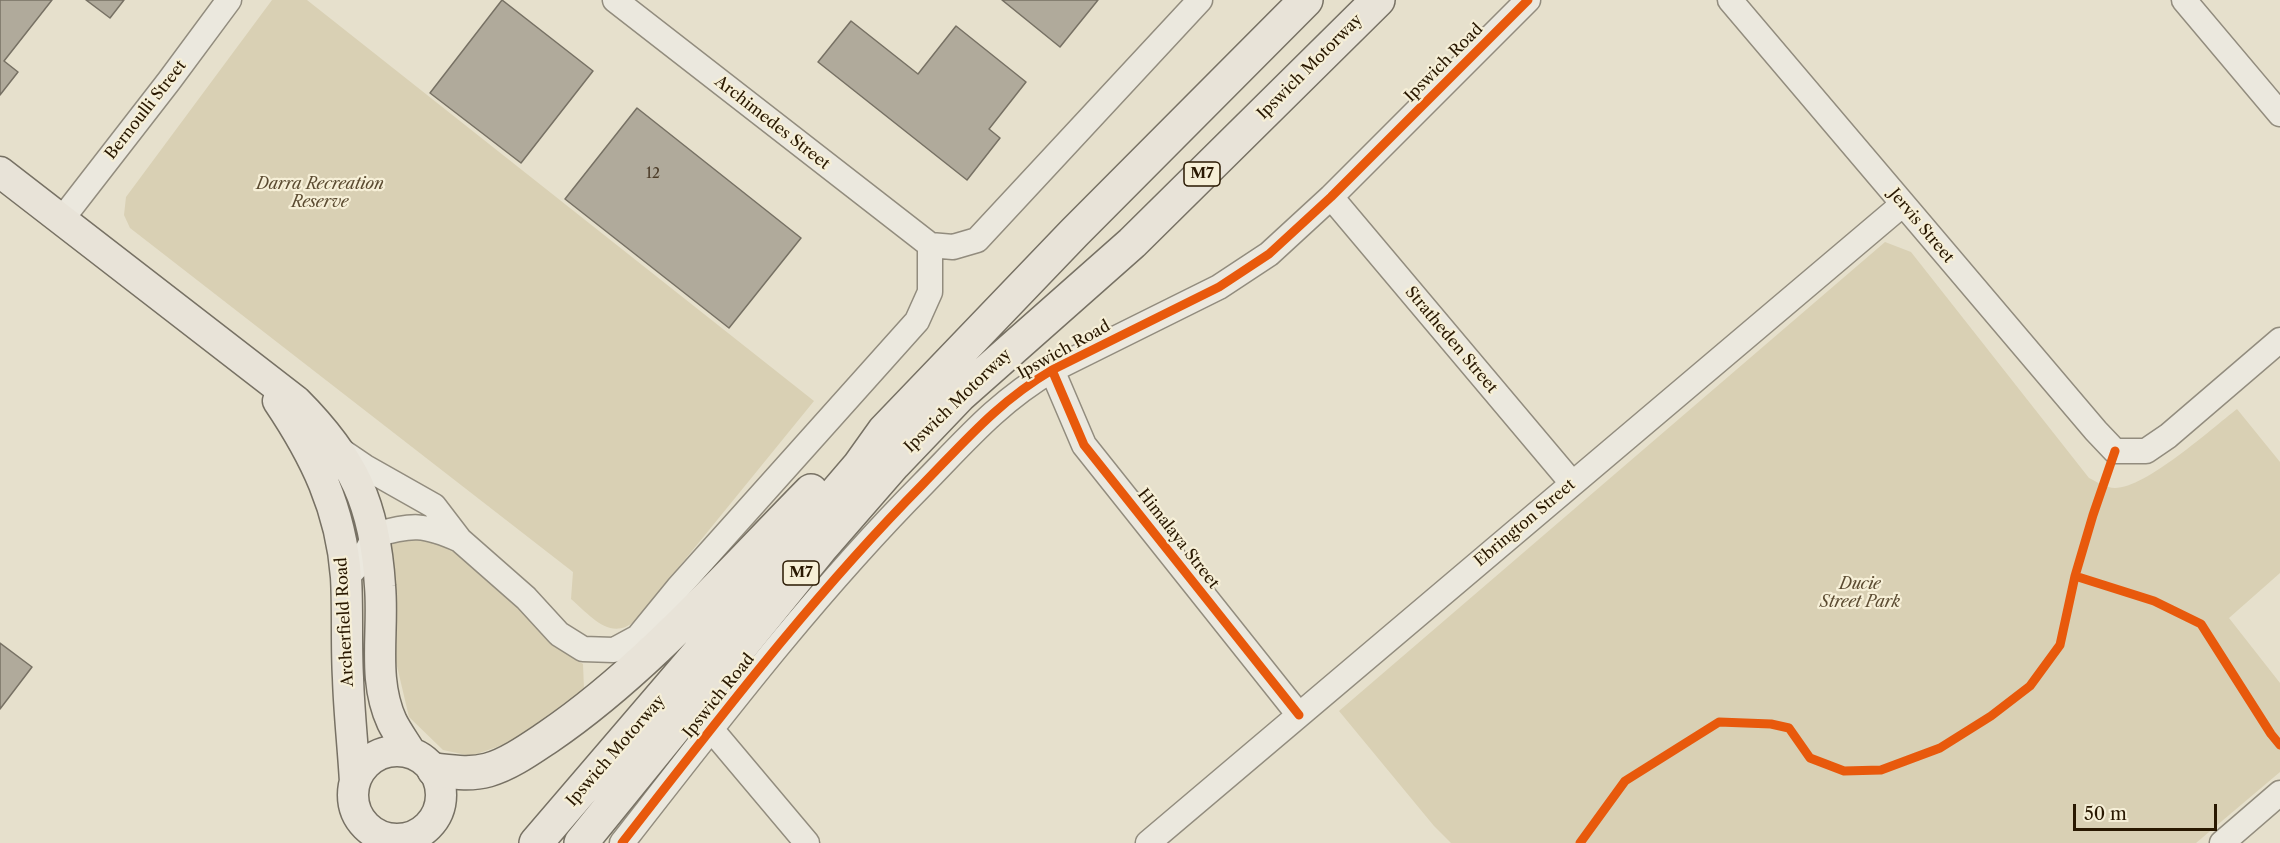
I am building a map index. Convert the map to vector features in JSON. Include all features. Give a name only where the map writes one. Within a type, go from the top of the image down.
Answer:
[{"type":"highway","name":"Ipswich Motorway","points":[[536,843],[859,466],[884,431],[1066,241],[1306,0]]},
{"type":"highway","name":"Ipswich Motorway","points":[[581,843],[812,558],[894,464],[959,396],[1132,243],[1378,0]]},
{"type":"highway","points":[[422,762],[460,773],[488,770],[529,749],[574,719],[610,690],[662,642],[841,461],[884,431]]},
{"type":"main road","name":"Archerfield Road","points":[[0,172],[296,401],[321,425],[340,450],[356,478],[375,535],[381,588],[380,661],[383,690],[392,721],[422,762]]},
{"type":"main road","name":"Archerfield Road","points":[[260,373],[315,460],[340,537],[346,578],[348,678],[355,782]]},
{"type":"main road","points":[[397,751],[422,762],[440,784],[441,798],[437,813],[426,834],[402,838],[364,832],[353,796],[355,782],[361,769],[371,759],[383,753],[397,751]]},
{"type":"street","name":"Bernoulli Street","points":[[62,219],[229,0]]},
{"type":"street","name":"Archimedes Street","points":[[615,0],[930,245]]},
{"type":"street","points":[[340,450],[365,467],[434,506],[460,540],[526,598],[559,634],[584,649],[614,650],[638,637],[917,321],[930,292],[930,245],[953,247],[977,240],[1200,0]]},
{"type":"street","name":"Ipswich Road","points":[[622,843],[819,596],[871,537],[992,413],[1029,384],[1052,370],[1219,287],[1269,254],[1331,197],[1528,0]]},
{"type":"street","name":"Jervis Street","points":[[1730,0],[2115,451],[2146,451],[2168,436],[2280,340]]},
{"type":"street","points":[[2184,0],[2280,114]]},
{"type":"street","name":"Stratheden Street","points":[[1331,197],[1572,483]]},
{"type":"street","name":"Ebrington Street","points":[[1148,843],[1903,204]]},
{"type":"street","name":"Himalaya Street","points":[[1052,370],[1084,445],[1299,715]]},
{"type":"street","points":[[346,578],[361,562],[375,535],[405,526],[435,528],[460,540]]},
{"type":"street","points":[[711,729],[807,843]]},
{"type":"street","points":[[2222,843],[2280,793]]},
{"type":"green space","name":"Darra Recreation Reserve","points":[[272,0],[307,0],[814,401],[635,621],[626,627],[617,629],[593,619],[571,599],[573,572],[130,228],[124,215],[126,197]]},
{"type":"green space","name":"Ducie Street Park","points":[[1885,242],[1911,252],[2089,478],[2115,488],[2128,485],[2178,456],[2237,409],[2280,462],[2280,573],[2229,618],[2280,683],[2280,772],[2196,843],[1451,843],[1434,826],[1339,711]]},
{"type":"green space","points":[[414,536],[442,538],[477,565],[565,652],[583,664],[584,689],[511,742],[471,756],[443,750],[409,717],[396,662],[391,611],[391,544]]},
{"type":"building","points":[[0,0],[52,0],[4,61],[18,72],[0,95]]},
{"type":"building","points":[[86,0],[124,0],[110,18]]},
{"type":"building","points":[[502,0],[593,71],[521,163],[430,93]]},
{"type":"building","points":[[1002,0],[1098,0],[1060,47]]},
{"type":"building","points":[[851,21],[918,74],[956,26],[1026,82],[989,129],[1000,138],[967,180],[818,62]]},
{"type":"building","points":[[637,108],[801,238],[729,328],[565,199]]},
{"type":"building","points":[[0,643],[32,667],[0,709]]},
{"type":"cycle path","points":[[622,843],[805,614],[882,526],[983,422],[1015,395],[1052,370],[1219,287],[1269,254],[1331,197],[1528,0]]},
{"type":"cycle path","points":[[1052,370],[1084,445],[1299,715]]},
{"type":"cycle path","points":[[1580,843],[1625,781],[1719,722],[1771,724],[1789,728],[1810,758],[1844,771],[1881,770],[1940,748],[1991,716],[2030,686],[2060,645],[2075,576],[2115,451]]},
{"type":"cycle path","points":[[2075,576],[2154,601],[2201,624],[2280,745]]}]
